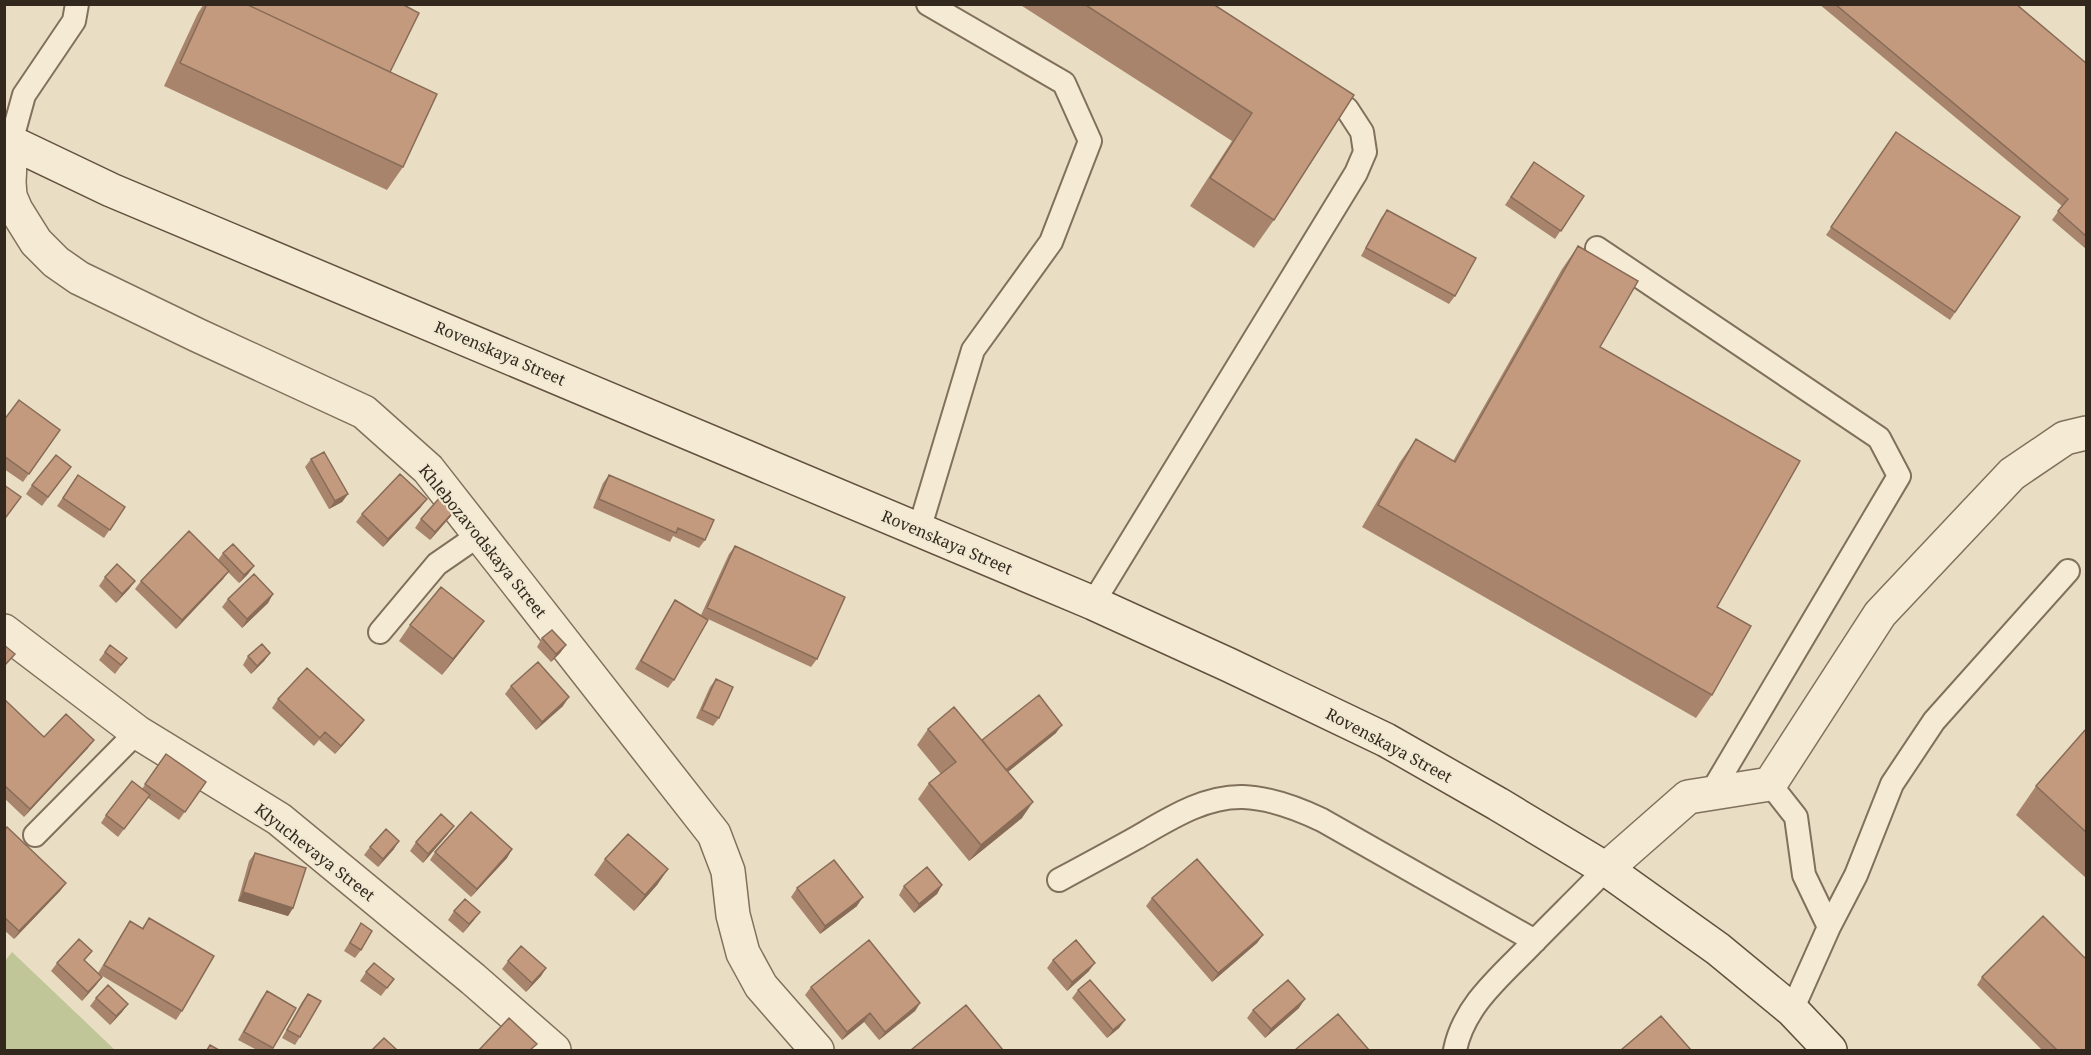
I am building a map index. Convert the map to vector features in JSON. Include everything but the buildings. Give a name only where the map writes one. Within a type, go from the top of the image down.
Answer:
[{"type":"street","name":"Rovenskaya Street","points":[[8,140],[111,190],[1093,603],[1229,664],[1386,740],[1606,869],[1718,949],[1792,1010],[1830,1050]]},
{"type":"street","name":"Khlebozavodskaya Street","points":[[8,140],[10,196],[36,242],[56,262],[79,278],[364,412],[428,469],[714,834],[728,871],[733,915],[743,953],[761,986],[817,1050]]},
{"type":"street","points":[[1606,869],[1688,798],[1770,784],[1880,614],[2012,474],[2065,438],[2086,433]]},
{"type":"street","name":"Klyuchevaya Street","points":[[4,631],[137,732],[279,819],[473,979],[554,1050]]},
{"type":"lane","points":[[8,140],[24,96],[74,21],[77,4]]},
{"type":"lane","points":[[919,530],[973,350],[1052,242],[1089,141],[1064,83],[928,4]]},
{"type":"lane","points":[[1093,603],[1356,173],[1365,152],[1362,132],[1347,109],[1300,78]]},
{"type":"lane","points":[[1597,248],[1879,438],[1899,476],[1711,793]]},
{"type":"lane","points":[[380,632],[437,564],[479,535]]},
{"type":"lane","points":[[1792,1010],[1829,927],[1856,875],[1892,784],[1934,721],[2068,571]]},
{"type":"lane","points":[[35,835],[137,732]]},
{"type":"lane","points":[[1770,784],[1796,817],[1804,875],[1829,927]]},
{"type":"lane","points":[[1059,880],[1182,812],[1212,800],[1242,797],[1259,799],[1293,807],[1322,820],[1534,941]]},
{"type":"lane","points":[[1455,1050],[1457,1038],[1471,1011],[1488,988],[1606,869]]},
{"type":"green space","points":[[12,952],[115,1050],[5,1050],[5,961]]}]
